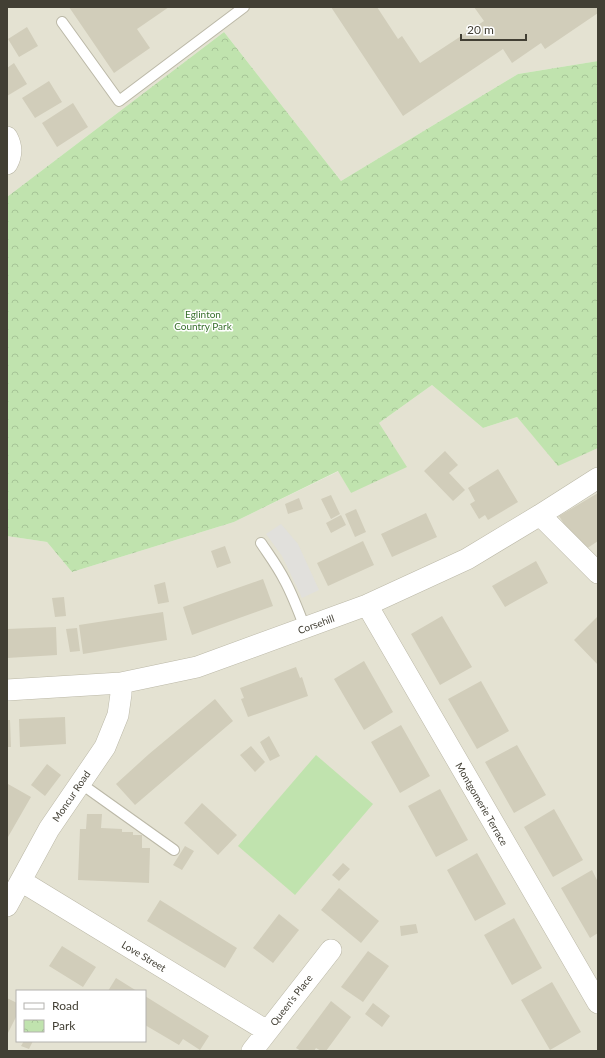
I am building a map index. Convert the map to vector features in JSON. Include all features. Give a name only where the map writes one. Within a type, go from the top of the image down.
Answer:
[{"type":"street","points":[[7,137],[10,143],[11,151],[10,159],[7,164]]},
{"type":"street","name":"Corsehill","points":[[7,690],[121,683],[197,667],[367,605],[467,559],[598,478]]},
{"type":"street","points":[[540,515],[598,573]]},
{"type":"street","name":"Montgomerie Terrace","points":[[367,605],[598,1003]]},
{"type":"street","name":"Moncur Road","points":[[7,906],[49,829],[105,747],[118,715],[121,683]]},
{"type":"street","name":"Love Street","points":[[21,880],[267,1031]]},
{"type":"street","name":"Queen's Place","points":[[252,1051],[330,950]]},
{"type":"lane","points":[[62,22],[119,101],[244,7]]},
{"type":"lane","points":[[261,543],[276,565],[293,596],[305,628]]},
{"type":"lane","points":[[80,784],[174,850]]},
{"type":"shaded area","points":[[7,7],[598,7],[598,61],[518,74],[341,181],[224,32],[7,197]]},
{"type":"shaded area","points":[[432,385],[483,428],[517,417],[558,465],[598,448],[598,1051],[7,1051],[7,536],[47,542],[72,572],[234,522],[339,471],[351,493],[379,423]]},
{"type":"shaded area","points":[[281,524],[298,544],[319,590],[302,598],[282,556],[266,534]]},
{"type":"green space","name":"Eglinton Country Park","points":[[224,32],[341,181],[518,74],[598,61],[598,448],[558,466],[517,417],[483,428],[432,385],[379,423],[407,467],[351,493],[338,471],[234,522],[72,572],[47,542],[7,536],[7,197]]},
{"type":"green space","points":[[316,755],[373,804],[295,895],[238,846]]},
{"type":"building","points":[[69,7],[169,7],[137,29],[150,48],[114,73]]},
{"type":"building","points":[[331,7],[377,7],[398,39],[402,36],[420,63],[484,21],[474,7],[598,7],[598,13],[545,49],[541,43],[512,63],[503,49],[403,116]]},
{"type":"building","points":[[27,27],[38,46],[19,57],[8,39]]},
{"type":"building","points":[[14,63],[27,84],[7,96],[7,68]]},
{"type":"building","points":[[49,81],[62,102],[35,118],[22,98]]},
{"type":"building","points":[[73,103],[88,127],[57,147],[42,123]]},
{"type":"building","points":[[445,451],[458,465],[449,473],[465,490],[453,501],[424,471]]},
{"type":"building","points":[[498,469],[518,502],[488,520],[485,515],[479,519],[470,504],[475,501],[468,488]]},
{"type":"building","points":[[598,493],[598,541],[586,549],[573,538],[559,516]]},
{"type":"building","points":[[331,495],[340,514],[331,519],[321,499]]},
{"type":"building","points":[[299,498],[303,509],[288,514],[285,504]]},
{"type":"building","points":[[356,509],[366,532],[355,537],[345,514]]},
{"type":"building","points":[[426,513],[437,537],[392,557],[381,534]]},
{"type":"building","points":[[341,515],[346,525],[331,533],[326,523]]},
{"type":"building","points":[[363,541],[374,565],[328,586],[317,563]]},
{"type":"building","points":[[225,546],[231,563],[217,568],[211,551]]},
{"type":"building","points":[[536,561],[548,583],[505,607],[492,586]]},
{"type":"building","points":[[263,579],[273,606],[192,635],[183,607]]},
{"type":"building","points":[[165,582],[169,602],[158,604],[154,585]]},
{"type":"building","points":[[64,597],[66,616],[55,617],[52,598]]},
{"type":"building","points":[[163,612],[167,640],[83,654],[79,625]]},
{"type":"building","points":[[442,616],[472,667],[440,685],[411,634]]},
{"type":"building","points":[[598,616],[598,665],[574,640]]},
{"type":"building","points":[[56,627],[57,655],[7,658],[7,629]]},
{"type":"building","points":[[77,628],[80,651],[70,652],[66,629]]},
{"type":"building","points":[[364,661],[393,712],[364,730],[334,679]]},
{"type":"building","points":[[296,667],[300,678],[302,677],[308,696],[248,717],[241,699],[244,698],[240,688]]},
{"type":"building","points":[[481,681],[509,731],[477,749],[448,699]]},
{"type":"building","points":[[215,699],[233,721],[135,805],[116,784],[149,754]]},
{"type":"building","points":[[65,717],[66,744],[20,747],[19,719]]},
{"type":"building","points":[[7,720],[10,720],[11,747],[7,747]]},
{"type":"building","points":[[401,725],[430,776],[400,793],[371,742]]},
{"type":"building","points":[[269,736],[280,756],[270,761],[260,742]]},
{"type":"building","points":[[517,745],[546,795],[514,813],[485,762]]},
{"type":"building","points":[[251,746],[265,762],[255,772],[240,755]]},
{"type":"building","points":[[47,764],[61,775],[45,796],[31,785]]},
{"type":"building","points":[[8,784],[31,797],[8,837],[7,836]]},
{"type":"building","points":[[440,789],[468,840],[436,857],[408,806]]},
{"type":"building","points":[[202,803],[237,835],[218,855],[184,823]]},
{"type":"building","points":[[554,809],[583,860],[553,877],[524,827]]},
{"type":"building","points":[[87,814],[102,814],[101,828],[122,829],[122,832],[133,832],[133,835],[142,835],[142,848],[150,848],[149,883],[78,880],[80,829],[86,829]]},
{"type":"building","points":[[185,846],[194,851],[182,870],[173,865]]},
{"type":"building","points":[[477,853],[506,904],[475,921],[447,870]]},
{"type":"building","points":[[343,863],[350,869],[339,881],[332,875]]},
{"type":"building","points":[[592,870],[598,882],[598,933],[590,938],[561,888]]},
{"type":"building","points":[[339,888],[379,921],[361,943],[321,910]]},
{"type":"building","points":[[160,900],[237,948],[225,968],[147,921]]},
{"type":"building","points":[[279,914],[299,930],[273,963],[253,948]]},
{"type":"building","points":[[514,918],[542,968],[512,985],[484,935]]},
{"type":"building","points":[[416,924],[418,933],[401,936],[400,926]]},
{"type":"building","points":[[62,946],[96,967],[83,987],[49,966]]},
{"type":"building","points":[[368,951],[389,966],[363,1002],[341,987]]},
{"type":"building","points":[[116,978],[135,990],[109,990]]},
{"type":"building","points":[[552,982],[581,1032],[550,1050],[521,1000]]},
{"type":"building","points":[[146,997],[209,1036],[200,1050],[183,1039],[179,1045],[146,1026]]},
{"type":"building","points":[[7,998],[16,1002],[16,1017],[7,1035]]},
{"type":"building","points":[[331,1001],[351,1017],[326,1051],[321,1051],[316,1048],[314,1051],[301,1051],[296,1048]]},
{"type":"building","points":[[373,1003],[390,1016],[382,1027],[365,1014]]},
{"type":"building","points":[[23,1042],[32,1042],[29,1049],[21,1046]]}]
